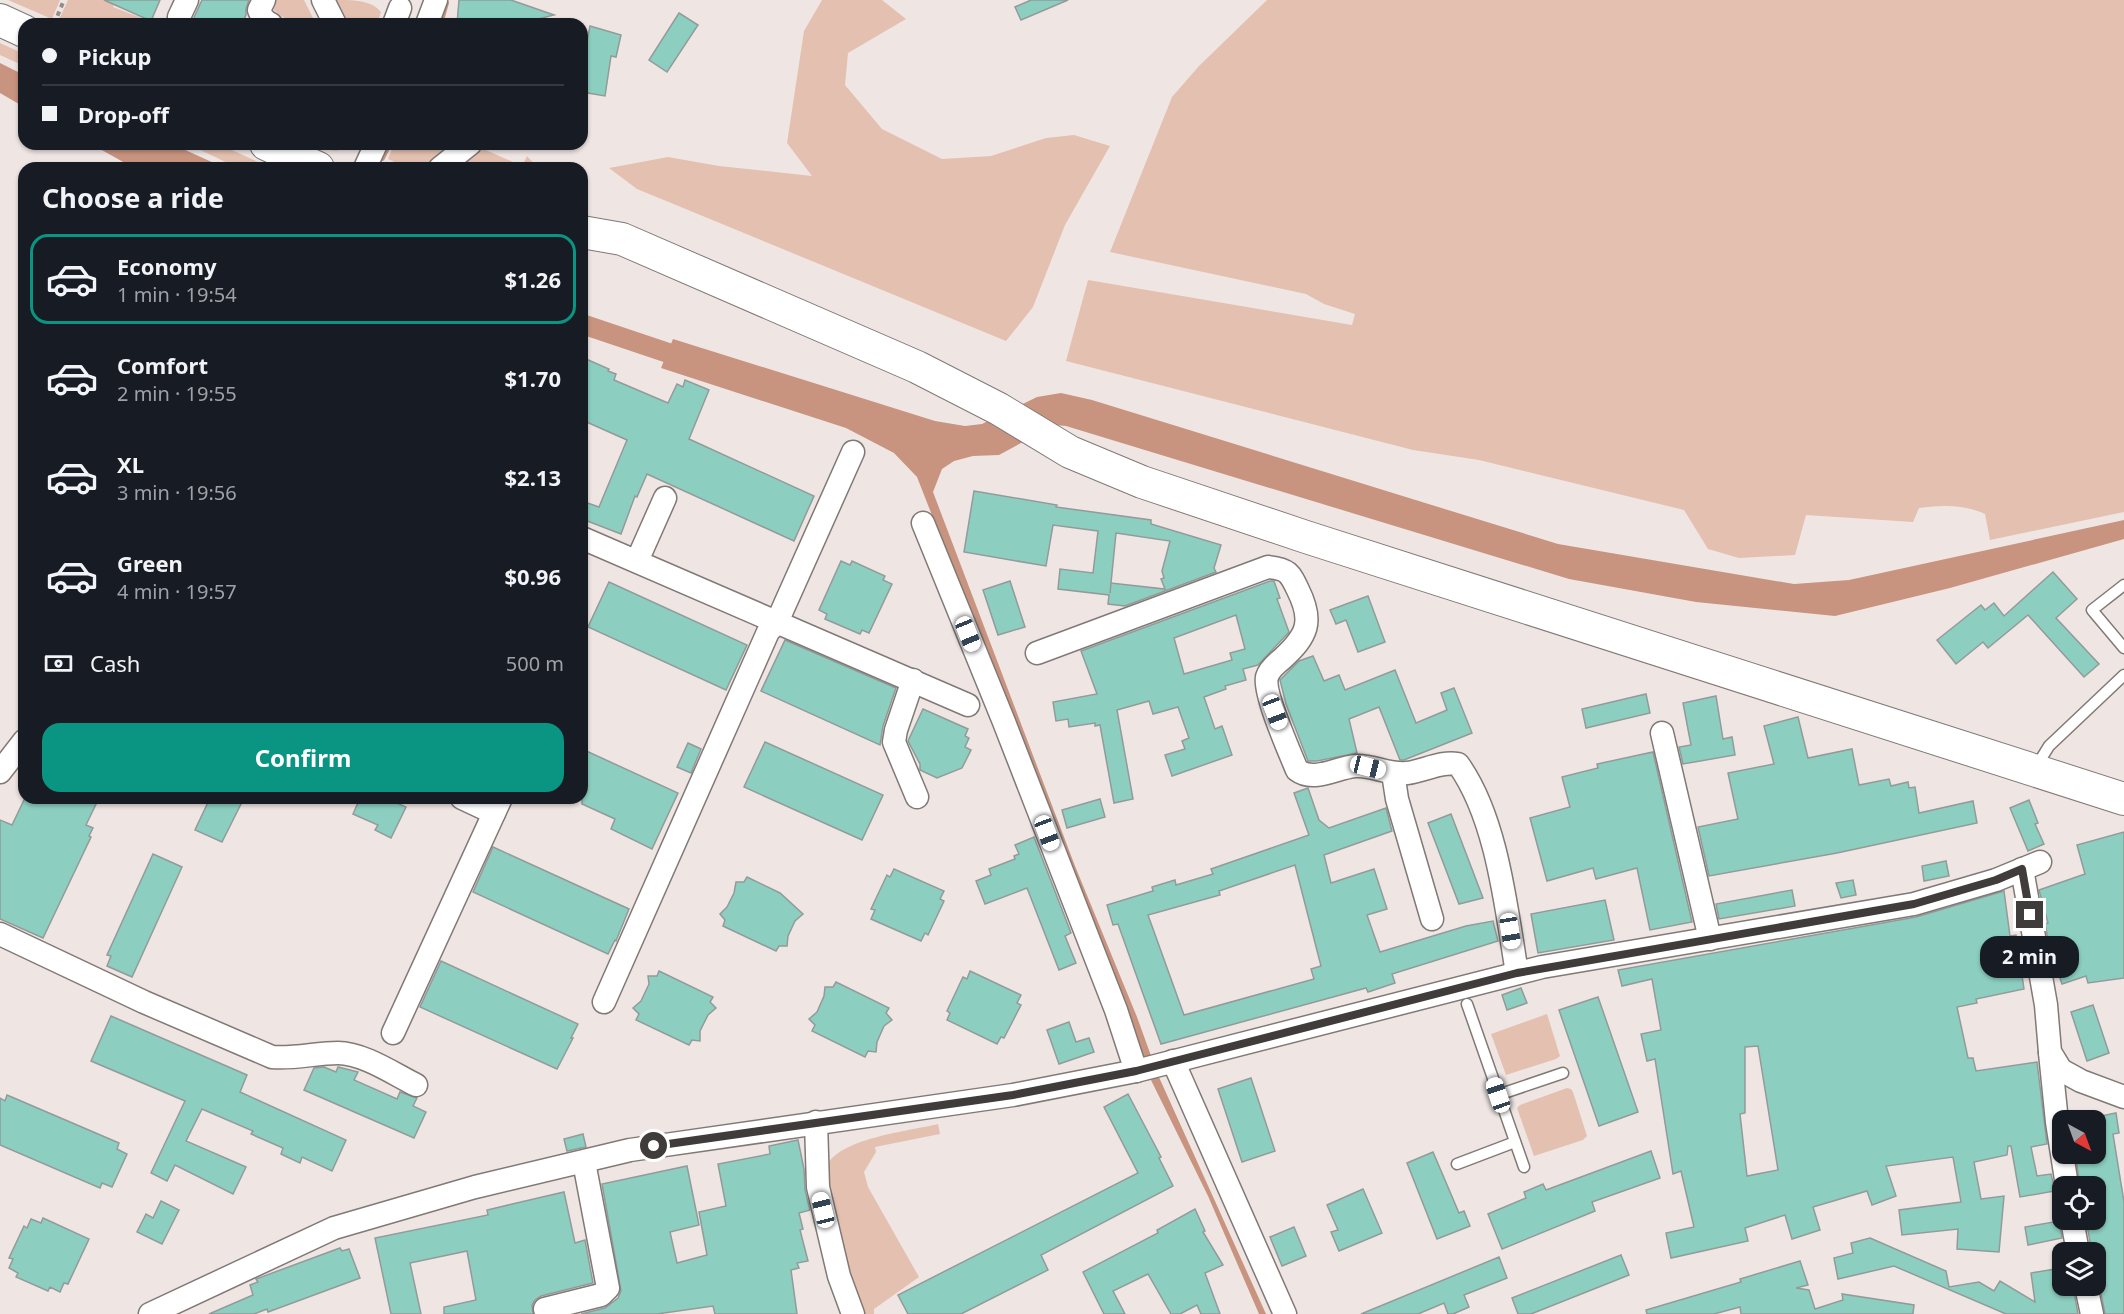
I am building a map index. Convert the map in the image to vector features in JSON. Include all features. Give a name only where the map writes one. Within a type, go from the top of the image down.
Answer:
[{"type":"main road","points":[[0,20],[18,28]]},
{"type":"main road","points":[[279,150],[305,162]]},
{"type":"main road","points":[[588,233],[622,239],[885,352],[999,409],[1070,452],[1142,482],[1306,537],[2124,799]]},
{"type":"street","points":[[263,18],[259,10],[264,0]]},
{"type":"street","points":[[323,0],[332,18]]},
{"type":"street","points":[[430,18],[436,0]]},
{"type":"street","points":[[448,162],[462,150]]},
{"type":"street","points":[[604,1002],[768,632],[777,622],[853,452]]},
{"type":"street","points":[[637,561],[665,498]]},
{"type":"street","points":[[923,524],[1008,733],[1116,1010],[1153,1066],[1285,1314]]},
{"type":"street","points":[[588,541],[969,705]]},
{"type":"street","points":[[1037,653],[1268,567],[1282,568],[1293,578],[1308,614],[1306,628],[1291,650],[1276,663],[1267,677],[1268,693],[1297,770],[1302,774],[1312,775],[1356,766],[1393,773],[1408,772],[1447,762],[1458,764],[1468,778],[1485,820],[1503,889],[1517,973]]},
{"type":"street","points":[[913,680],[894,742],[917,797]]},
{"type":"street","points":[[1662,733],[1710,939]]},
{"type":"street","points":[[0,772],[18,749]]},
{"type":"street","points":[[1393,773],[1397,799],[1432,919]]},
{"type":"street","points":[[393,1033],[498,805]]},
{"type":"street","points":[[150,1314],[334,1228],[475,1187],[630,1150],[1013,1095],[1464,996],[1517,973],[1914,904],[1996,880],[2031,866],[2057,1122],[2065,1176]]},
{"type":"street","points":[[0,934],[144,1002],[272,1057],[339,1053],[357,1056],[416,1085]]},
{"type":"street","points":[[2050,1052],[2061,1070],[2081,1081],[2124,1097]]},
{"type":"street","points":[[816,1122],[818,1187],[839,1276],[853,1314]]},
{"type":"street","points":[[545,1309],[601,1294],[608,1288],[584,1162]]},
{"type":"street","points":[[2088,1296],[2092,1314]]},
{"type":"lane","points":[[2124,585],[2092,610],[2124,648]]},
{"type":"lane","points":[[2034,770],[2049,746],[2124,675]]},
{"type":"lane","points":[[1464,996],[1524,1167]]},
{"type":"lane","points":[[1498,1095],[1563,1073]]},
{"type":"lane","points":[[1457,1164],[1515,1142]]},
{"type":"path","points":[[56,18],[64,0]]},
{"type":"shaded area","points":[[8,0],[60,0],[52,18]]},
{"type":"shaded area","points":[[68,0],[116,0],[113,7],[141,18],[60,18]]},
{"type":"shaded area","points":[[273,0],[304,0],[313,18],[286,18],[273,9]]},
{"type":"shaded area","points":[[336,0],[367,3],[381,12],[379,18],[346,18]]},
{"type":"shaded area","points":[[822,0],[882,0],[906,19],[848,53],[845,85],[882,129],[942,159],[991,156],[1046,138],[1074,135],[1110,146],[1065,225],[1033,307],[1006,341],[637,189],[609,168],[668,157],[719,166],[812,176],[787,143],[804,31]]},
{"type":"shaded area","points":[[1267,0],[2124,0],[2124,512],[1990,540],[1985,514],[1961,507],[1919,508],[1913,522],[1806,515],[1795,555],[1739,558],[1708,549],[1684,510],[1479,460],[1413,450],[1066,361],[1088,280],[1352,325],[1355,314],[1324,304],[1306,294],[1110,252],[1172,97],[1199,66]]},
{"type":"shaded area","points":[[0,43],[18,51],[18,63],[0,55]]},
{"type":"shaded area","points":[[0,63],[18,72],[18,104],[0,93]]},
{"type":"shaded area","points":[[102,150],[185,150],[212,162],[123,162]]},
{"type":"shaded area","points":[[200,150],[232,150],[258,162],[226,162]]},
{"type":"shaded area","points":[[392,150],[448,150],[431,162],[395,162],[388,159]]},
{"type":"shaded area","points":[[475,150],[486,150],[513,162],[458,162]]},
{"type":"shaded area","points":[[527,156],[532,162],[524,162]]},
{"type":"shaded area","points":[[673,339],[935,421],[965,426],[982,424],[1037,397],[1061,393],[1092,400],[1558,544],[1794,584],[1849,580],[2124,520],[2124,539],[1950,588],[1835,616],[1696,602],[1569,579],[1066,426],[1054,425],[999,455],[973,456],[954,461],[942,469],[933,492],[1075,866],[1137,1017],[1158,1075],[1266,1314],[1259,1314],[1208,1196],[1150,1078],[1131,1023],[917,477],[894,453],[846,428],[661,368]]},
{"type":"shaded area","points":[[1547,1014],[1560,1056],[1506,1075],[1491,1034]]},
{"type":"shaded area","points":[[1567,1088],[1573,1092],[1587,1136],[1583,1140],[1534,1156],[1517,1108]]},
{"type":"shaded area","points":[[938,1124],[940,1134],[875,1147],[876,1152],[864,1172],[868,1187],[919,1277],[874,1309],[874,1314],[861,1314],[826,1182],[826,1168],[844,1149],[859,1143],[876,1137]]},
{"type":"building","points":[[104,0],[160,0],[152,18],[144,18]]},
{"type":"building","points":[[202,0],[249,0],[245,18],[194,18]]},
{"type":"building","points":[[459,0],[511,0],[554,15],[542,18],[458,18]]},
{"type":"building","points":[[1031,0],[1068,0],[1021,20],[1015,7]]},
{"type":"building","points":[[679,13],[698,25],[667,72],[649,60]]},
{"type":"building","points":[[590,26],[621,35],[616,57],[611,56],[605,96],[588,93]]},
{"type":"building","points":[[588,360],[616,374],[614,380],[668,403],[677,384],[683,387],[685,380],[709,390],[689,439],[814,496],[794,541],[647,474],[637,497],[635,496],[621,534],[588,521],[588,503],[599,507],[627,440],[588,423]]},
{"type":"building","points":[[974,491],[1057,505],[1056,507],[1151,520],[1151,524],[1221,545],[1214,568],[1216,572],[1125,606],[1108,604],[1109,595],[1058,589],[1060,569],[1093,573],[1098,531],[1053,525],[1046,566],[964,552]],"holes":[[[1116,533],[1170,541],[1162,571],[1164,578],[1161,579],[1165,589],[1111,583]]]},
{"type":"building","points":[[841,561],[850,565],[852,561],[885,576],[883,580],[892,584],[869,633],[862,630],[860,634],[825,619],[827,614],[819,610]]},
{"type":"building","points":[[2053,572],[2077,599],[2056,618],[2099,664],[2084,677],[2028,615],[1988,648],[1983,642],[1956,664],[1937,640],[1981,605],[1985,610],[1994,603],[2004,616]]},
{"type":"building","points":[[1010,581],[1025,627],[998,635],[983,590]]},
{"type":"building","points":[[1270,581],[1274,581],[1280,598],[1277,599],[1289,632],[1258,665],[1243,669],[1246,680],[1225,686],[1226,689],[1204,697],[1215,729],[1222,726],[1232,755],[1172,776],[1165,755],[1185,749],[1182,741],[1189,738],[1178,707],[1153,714],[1149,701],[1117,710],[1133,799],[1114,803],[1100,725],[1095,726],[1095,723],[1069,727],[1068,719],[1056,721],[1053,702],[1097,694],[1081,651]],"holes":[[[1236,615],[1245,649],[1230,653],[1232,660],[1184,674],[1174,638]]]},
{"type":"building","points":[[609,582],[747,645],[726,690],[588,627]]},
{"type":"building","points":[[1368,596],[1385,642],[1358,652],[1346,620],[1336,624],[1330,610]]},
{"type":"building","points":[[785,640],[896,688],[883,726],[880,745],[761,691]]},
{"type":"building","points":[[1313,656],[1324,681],[1339,675],[1345,690],[1395,670],[1416,723],[1447,710],[1441,693],[1454,688],[1472,733],[1400,760],[1379,707],[1349,719],[1357,753],[1308,761],[1286,704],[1280,680],[1299,661]]},
{"type":"building","points":[[1646,694],[1650,713],[1586,728],[1582,709]]},
{"type":"building","points":[[1716,696],[1723,739],[1732,737],[1735,755],[1683,764],[1679,747],[1691,745],[1683,703]]},
{"type":"building","points":[[923,709],[968,729],[965,736],[969,738],[965,747],[971,750],[962,768],[937,778],[920,770],[920,764],[908,741]]},
{"type":"building","points":[[1798,717],[1808,758],[1852,749],[1859,785],[1889,779],[1891,786],[1908,782],[1909,788],[1915,787],[1919,813],[1973,801],[1977,823],[1837,853],[1709,876],[1698,827],[1738,819],[1728,773],[1774,764],[1764,726]]},
{"type":"building","points":[[765,742],[883,795],[862,840],[744,787]]},
{"type":"building","points":[[688,743],[701,749],[691,773],[677,767]]},
{"type":"building","points":[[588,752],[678,793],[652,849],[611,829],[615,819],[582,804],[588,804]]},
{"type":"building","points":[[1653,752],[1692,922],[1650,930],[1637,868],[1596,879],[1593,868],[1547,881],[1530,818],[1570,807],[1562,777],[1598,768],[1597,764]]},
{"type":"building","points":[[1308,788],[1319,820],[1329,828],[1386,808],[1392,831],[1324,855],[1331,883],[1374,869],[1387,909],[1367,915],[1380,952],[1466,926],[1493,921],[1498,941],[1392,974],[1395,983],[1368,992],[1366,988],[1161,1044],[1118,924],[1113,925],[1107,905],[1153,891],[1152,887],[1175,880],[1176,885],[1213,874],[1211,869],[1309,835],[1294,793]],"holes":[[[1295,865],[1321,966],[1311,969],[1314,979],[1184,1015],[1148,915],[1220,895],[1219,891]]]},
{"type":"building","points":[[1100,799],[1105,817],[1067,828],[1062,810]]},
{"type":"building","points":[[2029,800],[2038,823],[2035,824],[2044,844],[2028,851],[2010,808]]},
{"type":"building","points":[[22,804],[96,804],[86,825],[93,828],[89,836],[91,837],[43,938],[0,919],[0,820],[12,825]]},
{"type":"building","points":[[207,804],[241,804],[222,842],[195,830]]},
{"type":"building","points":[[357,804],[399,804],[406,807],[391,838],[375,830],[378,825],[353,814]]},
{"type":"building","points":[[1451,814],[1483,898],[1459,904],[1428,823]]},
{"type":"building","points":[[2124,832],[2124,978],[2088,983],[2086,976],[2062,984],[2050,949],[2045,924],[2048,923],[2039,890],[2085,874],[2077,845]]},
{"type":"building","points":[[1034,837],[1071,933],[1065,936],[1076,963],[1059,970],[1027,888],[985,904],[976,881],[991,875],[989,869],[1015,859],[1014,856],[1019,854],[1015,845]]},
{"type":"building","points":[[493,847],[629,909],[608,954],[473,892]]},
{"type":"building","points":[[153,854],[182,867],[132,977],[107,966],[111,956],[107,955]]},
{"type":"building","points":[[1946,861],[1949,876],[1924,881],[1922,866]]},
{"type":"building","points":[[894,869],[944,891],[940,899],[944,901],[928,935],[925,933],[921,941],[871,919],[875,910],[871,909],[887,875],[890,877]]},
{"type":"building","points":[[747,877],[780,893],[803,914],[795,921],[788,936],[787,946],[779,946],[776,951],[723,926],[725,920],[720,914],[727,907],[734,893],[736,882],[744,882]]},
{"type":"building","points":[[1853,880],[1856,895],[1841,898],[1836,883]]},
{"type":"building","points":[[1792,890],[1795,906],[1719,919],[1716,904]]},
{"type":"building","points":[[2004,891],[2010,936],[2016,935],[2024,989],[1976,999],[1977,1003],[1957,1007],[1968,1058],[1973,1058],[1976,1071],[2037,1062],[2047,1144],[2031,1147],[2037,1176],[2051,1174],[2052,1192],[2020,1197],[2011,1146],[2008,1146],[2007,1155],[1974,1162],[1981,1199],[2004,1196],[1999,1252],[1957,1249],[1958,1229],[1902,1235],[1899,1210],[1961,1202],[1953,1157],[1886,1166],[1896,1196],[1872,1205],[1867,1191],[1813,1207],[1820,1230],[1792,1239],[1785,1215],[1745,1228],[1748,1241],[1671,1258],[1666,1233],[1694,1227],[1681,1171],[1673,1174],[1655,1059],[1647,1061],[1641,1034],[1661,1030],[1652,979],[1622,986],[1618,970],[1916,917]],"holes":[[[1758,1046],[1778,1170],[1747,1176],[1740,1114],[1745,1113],[1745,1047]]]},
{"type":"building","points":[[1605,900],[1614,940],[1538,953],[1531,914]]},
{"type":"building","points":[[441,961],[578,1024],[557,1069],[420,1007]]},
{"type":"building","points":[[659,971],[713,997],[710,1002],[716,1008],[708,1015],[700,1031],[700,1041],[692,1040],[689,1045],[636,1020],[639,1014],[633,1008],[641,1001],[649,984],[648,976],[657,976]]},
{"type":"building","points":[[970,971],[1021,995],[1017,1003],[1021,1005],[1004,1038],[1001,1037],[997,1044],[947,1020],[950,1013],[947,1011],[954,996],[963,977],[967,979]]},
{"type":"building","points":[[836,982],[889,1008],[886,1013],[892,1020],[884,1026],[877,1042],[876,1052],[868,1051],[865,1057],[812,1031],[815,1025],[809,1019],[817,1012],[825,987],[833,987]]},
{"type":"building","points":[[1521,988],[1527,1003],[1507,1010],[1502,995]]},
{"type":"building","points":[[1598,997],[1638,1112],[1599,1126],[1559,1010]]},
{"type":"building","points":[[2093,1005],[2109,1053],[2087,1061],[2071,1012]]},
{"type":"building","points":[[111,1016],[247,1075],[240,1092],[346,1140],[332,1171],[302,1157],[300,1163],[281,1154],[283,1148],[251,1134],[253,1131],[202,1109],[186,1141],[246,1167],[233,1194],[175,1165],[167,1181],[151,1173],[185,1101],[91,1061]]},
{"type":"building","points":[[1069,1022],[1076,1042],[1089,1038],[1094,1052],[1059,1064],[1047,1030]]},
{"type":"building","points":[[324,1067],[336,1072],[338,1067],[358,1072],[354,1080],[397,1099],[400,1092],[417,1098],[413,1106],[426,1112],[414,1138],[304,1090],[314,1068]]},
{"type":"building","points":[[1251,1078],[1275,1151],[1242,1162],[1218,1089]]},
{"type":"building","points":[[1128,1094],[1161,1157],[1159,1158],[1173,1186],[1041,1255],[1048,1270],[961,1314],[908,1314],[898,1295],[1138,1173],[1104,1107]]},
{"type":"building","points":[[7,1095],[119,1143],[117,1149],[127,1154],[112,1187],[102,1183],[100,1188],[0,1145],[0,1098],[5,1101]]},
{"type":"building","points":[[2116,1113],[2119,1133],[2113,1134],[2124,1202],[2124,1314],[2105,1314],[2102,1296],[2106,1296],[2106,1242],[2090,1242],[2088,1230],[2106,1230],[2106,1176],[2079,1176],[2077,1164],[2106,1164],[2106,1115]]},
{"type":"building","points":[[583,1134],[586,1147],[567,1151],[564,1139]]},
{"type":"building","points":[[798,1140],[810,1210],[799,1213],[803,1229],[800,1230],[808,1261],[797,1263],[799,1268],[791,1270],[797,1314],[715,1314],[713,1306],[657,1314],[581,1314],[605,1308],[618,1298],[621,1291],[602,1184],[687,1166],[699,1225],[670,1232],[677,1263],[707,1255],[699,1212],[726,1206],[718,1164],[770,1154],[769,1146]]},
{"type":"building","points":[[1651,1151],[1660,1178],[1592,1202],[1595,1211],[1502,1249],[1488,1214],[1526,1198],[1524,1192],[1543,1184],[1546,1190]]},
{"type":"building","points":[[1433,1152],[1459,1213],[1464,1211],[1470,1226],[1437,1239],[1407,1163]]},
{"type":"building","points":[[1363,1189],[1382,1233],[1339,1251],[1331,1232],[1338,1230],[1327,1205]]},
{"type":"building","points":[[564,1192],[575,1243],[585,1240],[593,1283],[541,1296],[532,1305],[533,1314],[444,1314],[444,1307],[476,1300],[467,1251],[410,1263],[421,1314],[391,1314],[375,1238],[488,1215],[487,1210]]},
{"type":"building","points":[[161,1201],[179,1210],[162,1244],[137,1232],[146,1214],[153,1218]]},
{"type":"building","points":[[1195,1209],[1205,1231],[1203,1232],[1223,1265],[1205,1273],[1220,1314],[1201,1314],[1197,1305],[1180,1314],[1171,1314],[1148,1274],[1113,1291],[1125,1314],[1104,1314],[1083,1272],[1158,1233],[1157,1230]]},
{"type":"building","points":[[43,1218],[89,1239],[68,1284],[64,1283],[60,1292],[50,1287],[48,1291],[16,1277],[18,1273],[9,1268],[13,1259],[9,1258],[24,1226],[27,1228],[31,1219],[41,1223]]},
{"type":"building","points":[[2052,1222],[2052,1230],[2061,1230],[2062,1238],[2028,1245],[2025,1227]]},
{"type":"building","points":[[1294,1227],[1306,1256],[1282,1266],[1270,1237]]},
{"type":"building","points":[[1870,1238],[1946,1271],[1949,1287],[1979,1282],[1994,1291],[2000,1281],[2035,1302],[2031,1273],[2052,1270],[2052,1296],[2075,1296],[2078,1314],[2006,1314],[1894,1266],[1838,1279],[1834,1258],[1853,1253],[1851,1243]]},
{"type":"building","points":[[340,1248],[342,1251],[349,1249],[360,1278],[268,1312],[267,1309],[254,1314],[209,1314],[253,1295],[250,1285],[258,1282],[256,1279]]},
{"type":"building","points":[[1621,1255],[1629,1275],[1531,1314],[1518,1314],[1512,1298]]},
{"type":"building","points":[[1499,1257],[1507,1278],[1464,1295],[1469,1307],[1453,1314],[1448,1314],[1444,1303],[1418,1314],[1361,1314]]},
{"type":"building","points":[[1800,1261],[1808,1285],[1796,1288],[1809,1290],[1815,1309],[1843,1300],[1842,1294],[1914,1305],[1913,1314],[1741,1314],[1740,1307],[1714,1314],[1647,1314],[1646,1310],[1741,1282],[1740,1279]]},
{"type":"waterway","points":[[442,18],[446,3]]},
{"type":"waterway","points":[[382,158],[386,150]]},
{"type":"waterway","points":[[588,326],[692,361]]},
{"type":"route","points":[[654,1146],[1013,1095],[1136,1071],[1542,967],[1914,904],[1996,880],[2022,869],[2030,915]]}]
